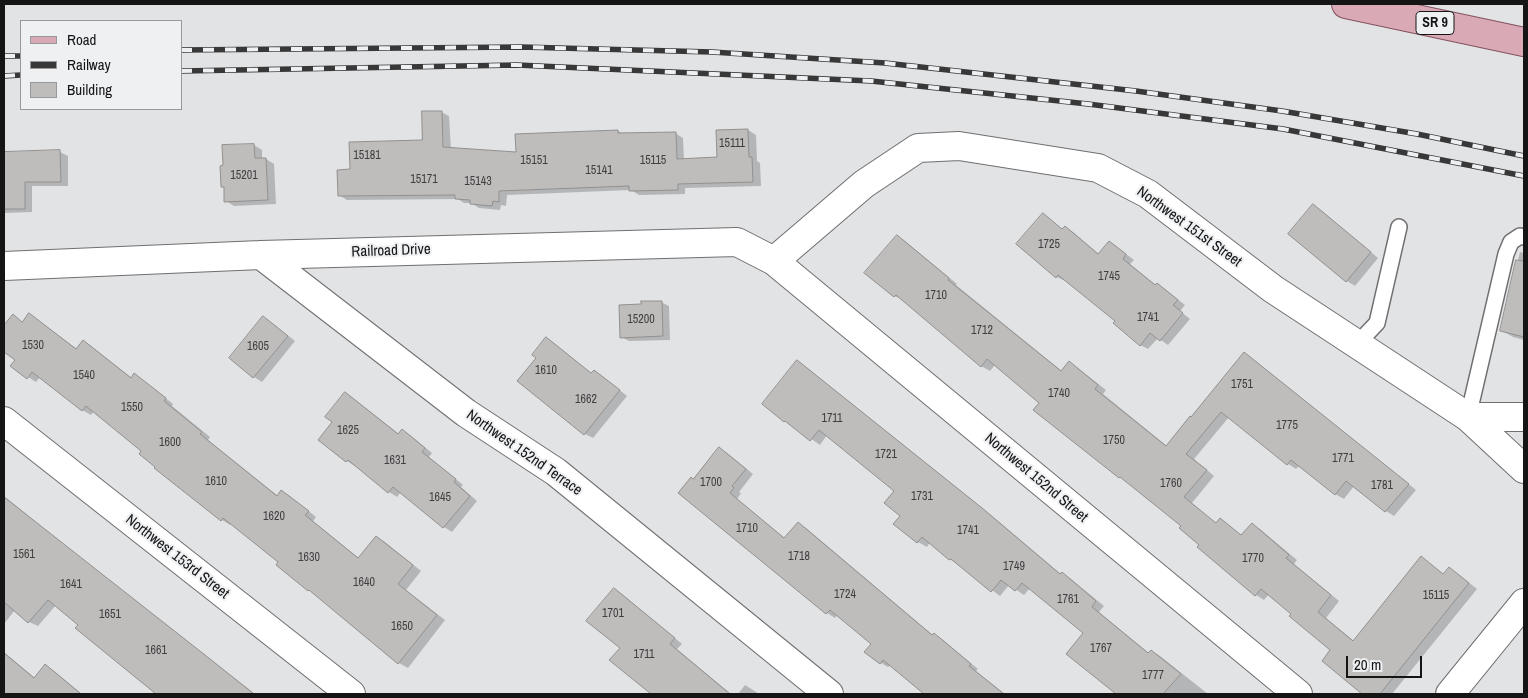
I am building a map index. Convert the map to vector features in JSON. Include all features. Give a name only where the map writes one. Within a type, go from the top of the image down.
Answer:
[{"type":"main road","name":"SR 9","points":[[1346,4],[1524,42]]},
{"type":"street","name":"Northwest 151st Street","points":[[774,261],[864,184],[918,148],[959,146],[1098,168],[1148,194],[1274,289],[1468,417],[1524,469]]},
{"type":"street","name":"Railroad Drive","points":[[4,266],[261,255],[737,242],[774,261]]},
{"type":"street","name":"Northwest 152nd Terrace","points":[[261,255],[466,413],[556,472],[829,694]]},
{"type":"street","name":"Northwest 152nd Street","points":[[774,261],[1298,694]]},
{"type":"street","points":[[1468,417],[1524,417]]},
{"type":"street","name":"Northwest 153rd Street","points":[[4,421],[350,694]]},
{"type":"street","points":[[1450,694],[1524,604]]},
{"type":"lane","points":[[1357,344],[1377,323],[1399,227]]},
{"type":"lane","points":[[1468,417],[1506,254],[1511,242],[1520,236],[1524,237]]},
{"type":"building","points":[[422,111],[442,111],[443,147],[516,152],[515,134],[618,130],[618,133],[676,132],[677,159],[717,157],[716,130],[748,129],[749,157],[752,157],[753,182],[678,184],[678,190],[629,191],[629,186],[499,191],[499,202],[493,201],[492,206],[470,204],[470,200],[455,199],[455,195],[338,196],[337,170],[350,169],[349,142],[422,140]]},
{"type":"building","points":[[254,144],[255,158],[266,158],[268,200],[224,202],[224,187],[221,187],[220,166],[223,165],[222,145]]},
{"type":"building","points":[[60,150],[61,182],[25,182],[25,209],[4,209],[4,152]]},
{"type":"building","points":[[1313,204],[1371,252],[1346,282],[1288,234]]},
{"type":"building","points":[[1043,213],[1062,229],[1065,226],[1098,254],[1109,241],[1126,254],[1123,259],[1155,285],[1157,283],[1178,300],[1173,305],[1183,313],[1160,341],[1150,333],[1140,346],[1113,323],[1115,321],[1058,275],[1056,278],[1016,244]]},
{"type":"building","points":[[897,235],[949,278],[948,280],[1061,371],[1069,361],[1098,385],[1095,389],[1166,446],[1244,352],[1409,484],[1385,512],[1346,481],[1335,495],[1291,460],[1287,465],[1221,412],[1186,454],[1207,470],[1184,497],[1216,523],[1220,518],[1241,535],[1252,523],[1289,555],[1286,558],[1331,595],[1318,612],[1353,641],[1421,556],[1443,574],[1449,567],[1469,583],[1380,694],[1362,694],[1322,661],[1330,650],[1289,616],[1291,614],[1261,589],[1255,596],[1197,547],[1199,545],[1179,528],[1181,526],[1033,410],[1039,403],[987,359],[981,367],[896,295],[894,297],[864,273]]},
{"type":"building","points":[[1516,260],[1524,261],[1524,337],[1500,331]]},
{"type":"building","points":[[641,301],[662,301],[663,336],[620,338],[619,305],[641,304]]},
{"type":"building","points":[[29,313],[76,349],[83,340],[131,378],[134,373],[166,398],[164,401],[202,432],[200,434],[277,496],[281,490],[309,511],[305,515],[358,558],[376,536],[413,565],[398,584],[437,615],[398,664],[276,565],[278,562],[223,518],[221,521],[154,468],[139,454],[141,451],[86,406],[82,411],[32,372],[27,379],[10,366],[15,360],[4,352],[4,325],[13,314],[22,322]]},
{"type":"building","points":[[263,316],[288,336],[253,378],[229,358]]},
{"type":"building","points":[[546,337],[591,373],[594,370],[620,390],[584,435],[517,381],[536,358],[532,355]]},
{"type":"building","points":[[797,360],[982,508],[1060,574],[1062,572],[1096,601],[1092,607],[1148,653],[1151,650],[1181,674],[1163,694],[1116,694],[1066,654],[1083,633],[1022,583],[1015,591],[1001,580],[991,592],[922,537],[917,543],[893,524],[900,516],[884,503],[894,491],[819,430],[810,441],[762,404]]},
{"type":"building","points":[[345,392],[398,434],[402,429],[425,448],[422,452],[456,479],[454,482],[470,496],[443,528],[393,487],[388,493],[348,460],[346,462],[318,440],[332,422],[325,417]]},
{"type":"building","points":[[719,447],[746,469],[732,486],[734,488],[730,493],[784,538],[798,522],[932,635],[934,633],[971,664],[969,666],[1004,694],[924,694],[883,660],[880,664],[864,652],[871,644],[830,610],[826,614],[678,493],[691,477],[693,479]]},
{"type":"building","points":[[4,497],[254,694],[156,694],[75,628],[78,625],[48,600],[28,623],[4,602]]},
{"type":"building","points":[[614,588],[675,638],[670,644],[730,694],[651,694],[609,660],[620,648],[586,621]]},
{"type":"building","points":[[4,653],[34,678],[45,664],[81,694],[4,694]]},
{"type":"railway","points":[[182,50],[521,47],[712,52],[885,63],[1136,91],[1282,111],[1417,134],[1524,156]]},
{"type":"railway","points":[[4,56],[20,56]]},
{"type":"railway","points":[[182,71],[517,65],[871,81],[1088,104],[1283,129],[1524,176]]},
{"type":"railway","points":[[4,76],[20,75]]}]
